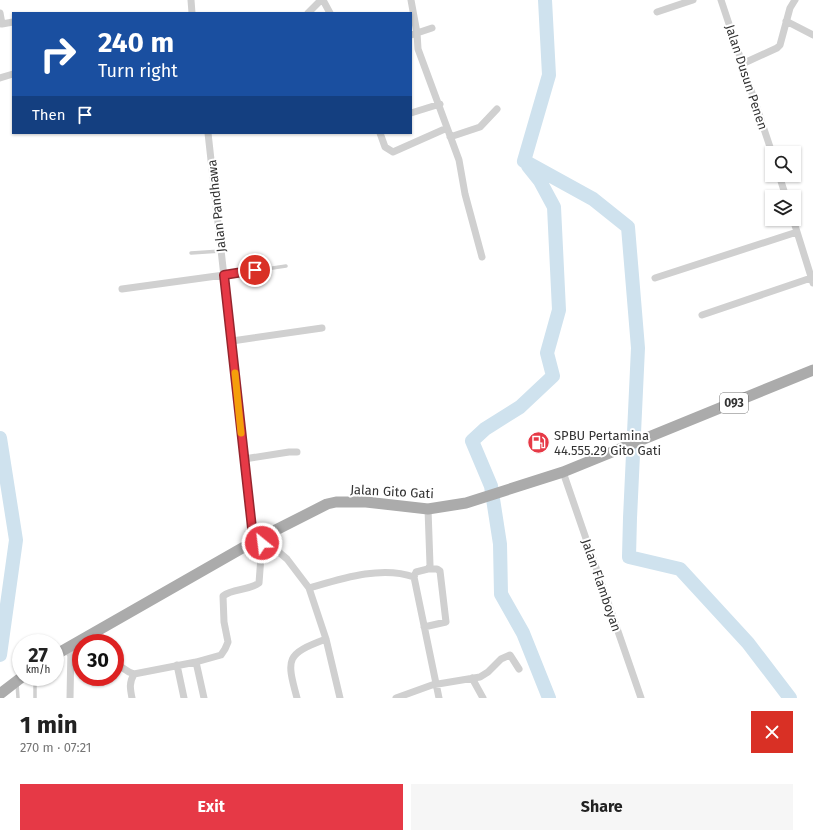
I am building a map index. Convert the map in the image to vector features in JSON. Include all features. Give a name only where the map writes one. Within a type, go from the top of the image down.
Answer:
[{"type":"main road","name":"Jalan Gito Gati","points":[[64,653],[71,651],[319,507],[336,502],[366,502],[428,509],[466,503],[563,472],[813,370]]},
{"type":"main road","points":[[0,694],[12,685]]},
{"type":"street","points":[[191,0],[192,12]]},
{"type":"street","points":[[309,12],[322,0],[329,12]]},
{"type":"street","points":[[411,0],[414,34],[459,160],[482,258]]},
{"type":"street","points":[[656,12],[693,0]]},
{"type":"street","name":"Jalan Dusun Penen","points":[[722,0],[770,146]]},
{"type":"street","points":[[742,64],[777,48],[782,40],[790,8],[795,1]]},
{"type":"street","points":[[0,13],[1,25],[12,22]]},
{"type":"street","points":[[786,21],[813,34]]},
{"type":"street","points":[[414,34],[432,28]]},
{"type":"street","points":[[0,78],[12,74]]},
{"type":"street","points":[[412,113],[440,104]]},
{"type":"street","points":[[450,137],[480,127],[497,109]]},
{"type":"street","points":[[380,134],[385,147],[393,152],[447,128]]},
{"type":"street","name":"Jalan Pandhawa","points":[[208,134],[252,528],[260,541]]},
{"type":"street","points":[[702,315],[812,280],[795,226]]},
{"type":"street","points":[[655,278],[797,232]]},
{"type":"street","points":[[122,289],[224,275]]},
{"type":"street","points":[[232,342],[322,328]]},
{"type":"street","points":[[244,459],[286,452],[298,452]]},
{"type":"street","name":"Jalan Flamboyan","points":[[563,472],[641,698]]},
{"type":"street","points":[[428,509],[430,565],[428,569]]},
{"type":"street","points":[[124,669],[134,674],[178,668],[221,654],[228,642],[224,622],[223,596],[228,593],[246,589],[259,583],[260,541],[274,548],[287,559],[308,588],[326,639],[340,698]]},
{"type":"street","points":[[424,627],[446,622],[440,571],[437,569],[428,569],[416,572],[414,577],[424,627],[439,698]]},
{"type":"street","points":[[308,588],[336,580],[378,573],[404,573],[414,577]]},
{"type":"street","points":[[297,698],[290,672],[291,661],[296,654],[304,648],[326,639]]},
{"type":"street","points":[[70,698],[71,651]]},
{"type":"street","points":[[396,698],[414,694],[436,684],[485,675],[501,659],[508,655],[510,655],[519,669]]},
{"type":"street","points":[[196,662],[204,698]]},
{"type":"street","points":[[178,668],[184,698]]},
{"type":"street","points":[[132,698],[130,681],[134,674]]},
{"type":"street","points":[[472,678],[483,698]]},
{"type":"lane","points":[[191,253],[221,251]]},
{"type":"lane","points":[[224,275],[286,266]]},
{"type":"lane","points":[[18,698],[19,686]]},
{"type":"lane","points":[[35,686],[35,698]]},
{"type":"waterway","points":[[545,0],[549,75],[524,161],[593,199],[628,227],[638,348],[629,557],[680,569],[748,643],[790,698]]},
{"type":"waterway","points":[[528,166],[540,181],[554,207],[559,310],[547,353],[553,376],[520,407],[485,429],[472,441],[491,486],[500,544],[501,594],[523,633],[549,698]]},
{"type":"waterway","points":[[0,438],[16,540],[0,655]]},
{"type":"slow traffic","points":[[235,373],[241,433]]},
{"type":"place","name":"SPBU Pertamina 44.555.29 Gito Gati","points":[[538,442]]},
{"type":"route","points":[[255,270],[224,275],[252,528],[262,543]]}]
